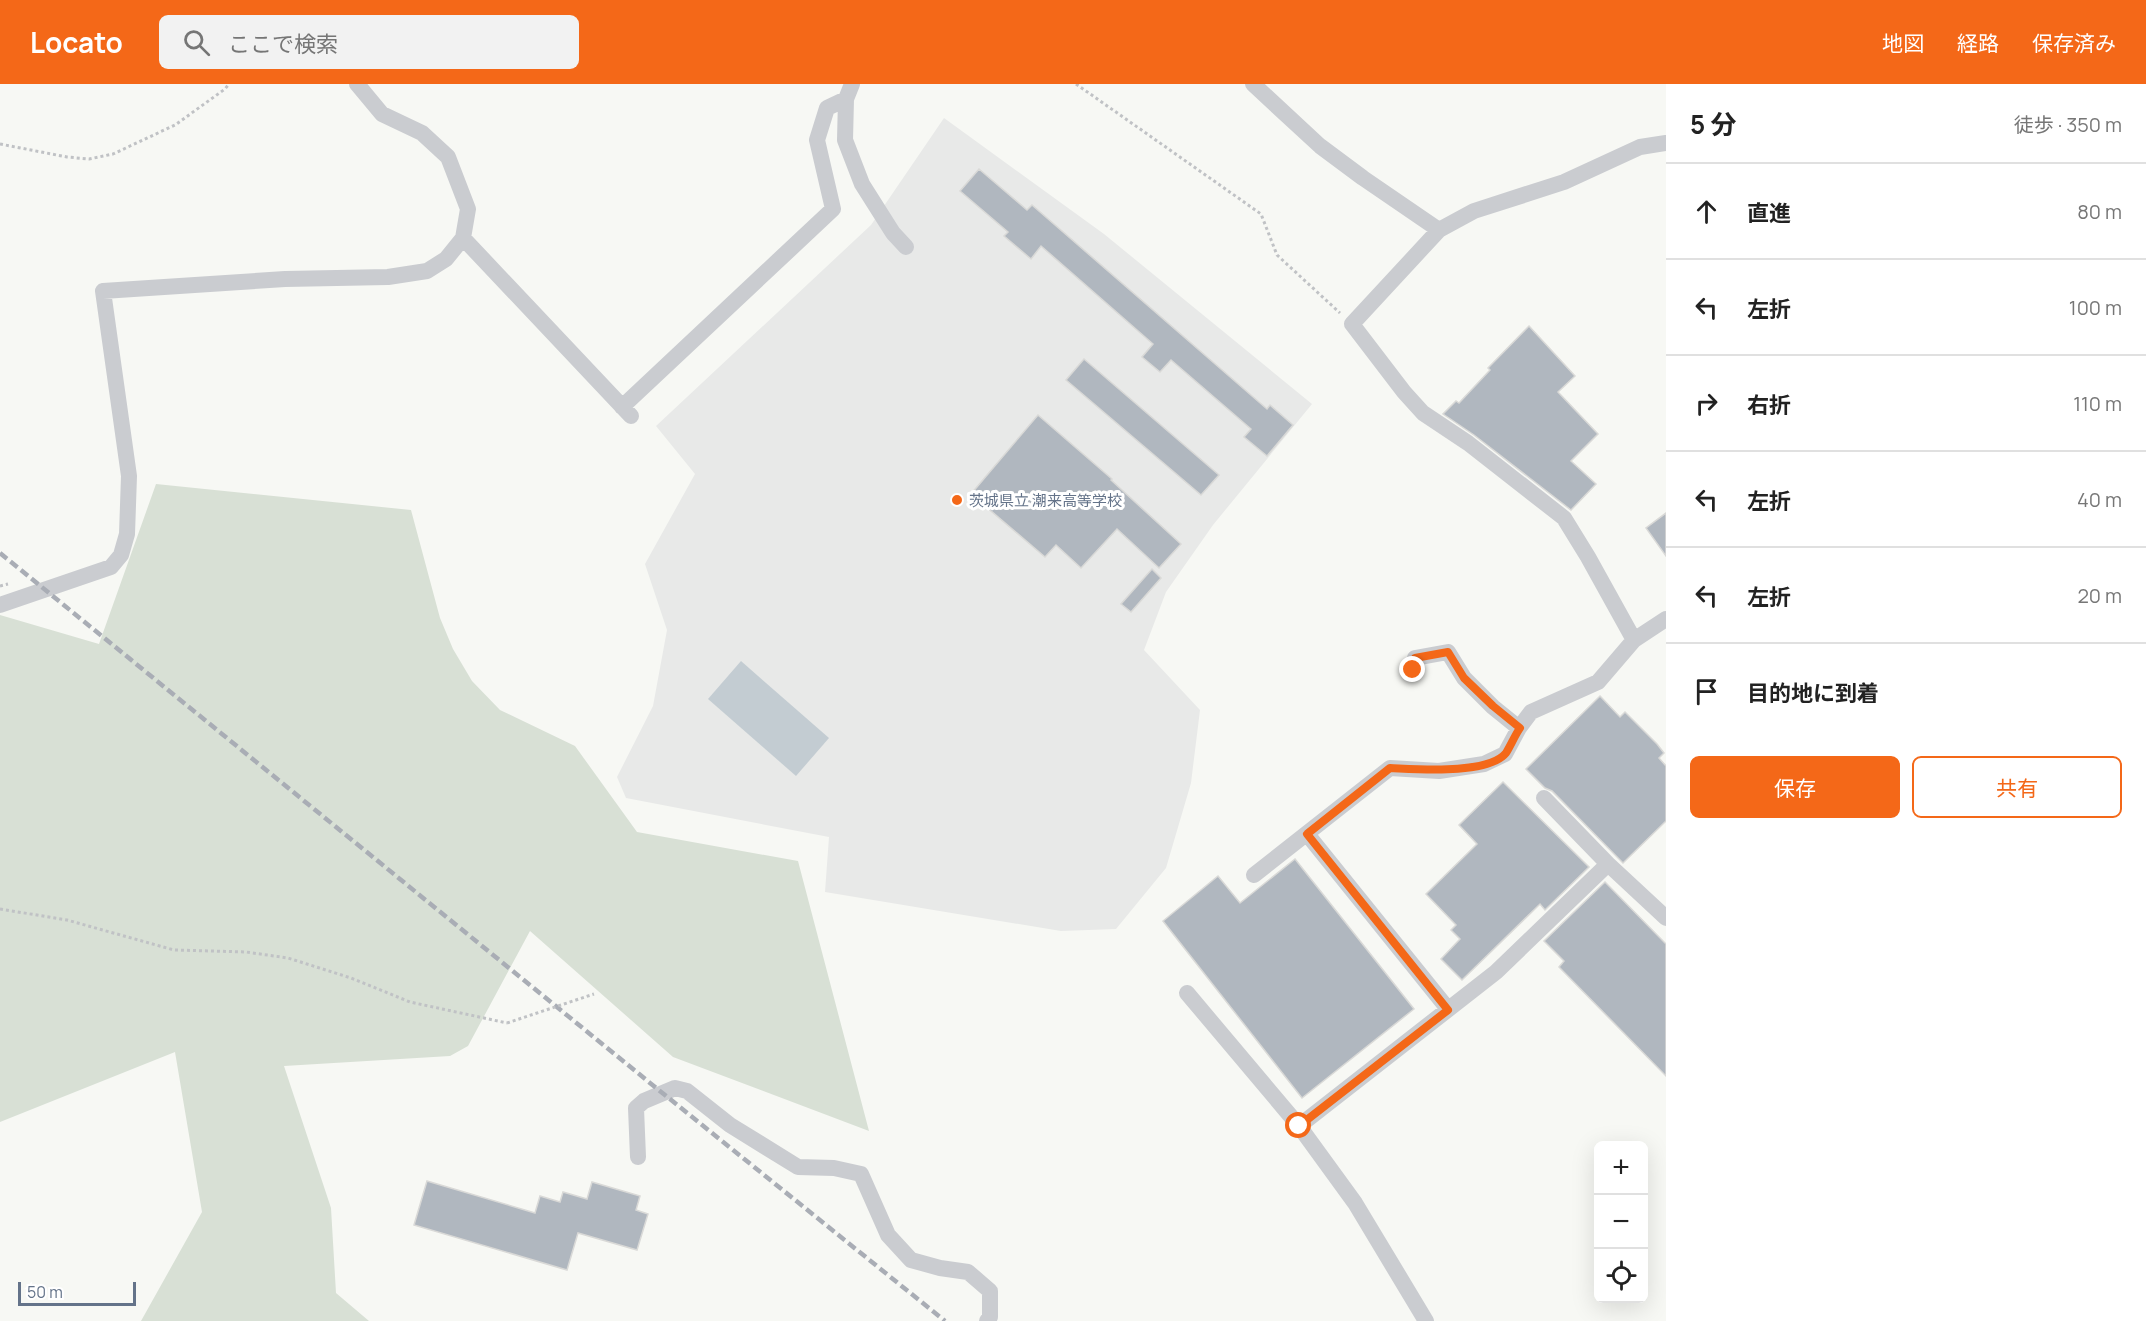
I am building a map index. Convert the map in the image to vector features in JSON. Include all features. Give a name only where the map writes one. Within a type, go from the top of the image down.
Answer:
[{"type":"street","points":[[0,605],[111,567],[121,555],[127,534],[129,476],[103,291],[285,279],[388,277],[427,272],[446,259],[463,238],[468,209],[448,157],[422,133],[382,114],[357,84]]},
{"type":"street","points":[[1253,84],[1320,146],[1439,230]]},
{"type":"street","points":[[463,238],[626,412],[833,209],[817,140],[827,108],[849,92]]},
{"type":"street","points":[[849,92],[845,140],[862,184],[893,233],[906,247]]},
{"type":"street","points":[[1634,640],[1564,518],[1468,443],[1423,412],[1404,392],[1352,324],[1439,230],[1474,212],[1564,182],[1640,147],[1666,143]]},
{"type":"street","points":[[1254,876],[1390,768],[1439,771],[1484,764],[1504,754],[1531,712],[1598,682],[1634,640],[1666,619]]},
{"type":"street","points":[[1413,670],[1415,658],[1448,652],[1464,678],[1520,728]]},
{"type":"street","points":[[1544,798],[1608,864],[1666,918]]},
{"type":"street","points":[[1307,834],[1448,1010]]},
{"type":"street","points":[[1299,1126],[1496,972],[1608,864]]},
{"type":"street","points":[[1187,993],[1299,1126],[1355,1203],[1426,1321]]},
{"type":"street","points":[[638,1157],[636,1108],[644,1101],[675,1088],[687,1092],[730,1125],[798,1167],[834,1168],[861,1174],[888,1235],[911,1260],[940,1268],[968,1272],[990,1291],[990,1317],[987,1321]]},
{"type":"path","points":[[0,144],[89,159],[113,154],[175,125],[229,84]]},
{"type":"path","points":[[1076,84],[1261,214],[1277,255],[1352,324]]},
{"type":"path","points":[[0,909],[67,920],[174,950],[246,952],[288,958],[351,978],[410,1002],[507,1023],[594,994]]},
{"type":"shaded area","name":"茨城県立 潮来高等学校","points":[[944,118],[1104,234],[1312,404],[1213,525],[1166,592],[1144,650],[1200,710],[1191,783],[1166,868],[1116,929],[1061,931],[825,892],[829,837],[626,798],[617,777],[653,706],[667,630],[645,564],[695,474],[656,426],[871,225]]},
{"type":"shaded area","points":[[156,484],[411,510],[440,618],[453,649],[472,681],[500,710],[575,746],[637,832],[798,861],[869,1131],[673,1057],[530,931],[468,1046],[450,1056],[284,1066],[331,1208],[336,1293],[369,1321],[141,1321],[202,1212],[175,1052],[0,1122],[0,615],[99,644]]},
{"type":"shaded area","points":[[741,661],[829,738],[796,776],[708,699]]},
{"type":"building","points":[[979,169],[1027,210],[1032,205],[1267,409],[1270,405],[1293,425],[1267,456],[1244,437],[1251,429],[1171,360],[1160,372],[1142,357],[1153,344],[1041,246],[1031,259],[1004,236],[1008,232],[960,191]]},
{"type":"building","points":[[1529,326],[1575,376],[1558,392],[1598,434],[1571,461],[1596,484],[1571,510],[1443,414],[1456,401],[1459,403],[1490,370],[1488,368]]},
{"type":"building","points":[[1084,359],[1219,475],[1201,495],[1066,380]]},
{"type":"building","points":[[1038,415],[1112,479],[1181,544],[1159,568],[1117,529],[1081,568],[1056,545],[1045,557],[971,494]]},
{"type":"building","points":[[1666,513],[1666,556],[1646,528]]},
{"type":"building","points":[[1152,569],[1161,578],[1131,612],[1121,604]]},
{"type":"building","points":[[1600,696],[1620,717],[1625,712],[1657,744],[1664,753],[1659,758],[1666,766],[1666,821],[1623,863],[1552,791],[1545,788],[1526,769]]},
{"type":"building","points":[[1503,782],[1589,867],[1545,910],[1540,904],[1462,980],[1441,959],[1460,939],[1451,930],[1456,925],[1426,894],[1477,844],[1459,825]]},
{"type":"building","points":[[1295,859],[1414,1009],[1302,1098],[1163,921],[1218,876],[1240,903]]},
{"type":"building","points":[[1605,882],[1666,944],[1666,1076],[1559,967],[1564,961],[1544,941]]},
{"type":"building","points":[[427,1181],[535,1213],[540,1196],[560,1202],[563,1192],[587,1199],[592,1182],[640,1196],[636,1210],[648,1214],[637,1250],[578,1233],[567,1270],[414,1225]]},
{"type":"railway","points":[[0,553],[945,1321]]},
{"type":"place","name":"茨城県立 潮来高等学校","points":[[957,500]]},
{"type":"route","points":[[1299,1126],[1448,1010],[1307,834],[1390,768],[1439,771],[1484,764],[1504,754],[1520,728],[1464,678],[1448,652],[1415,658],[1413,670]]}]
